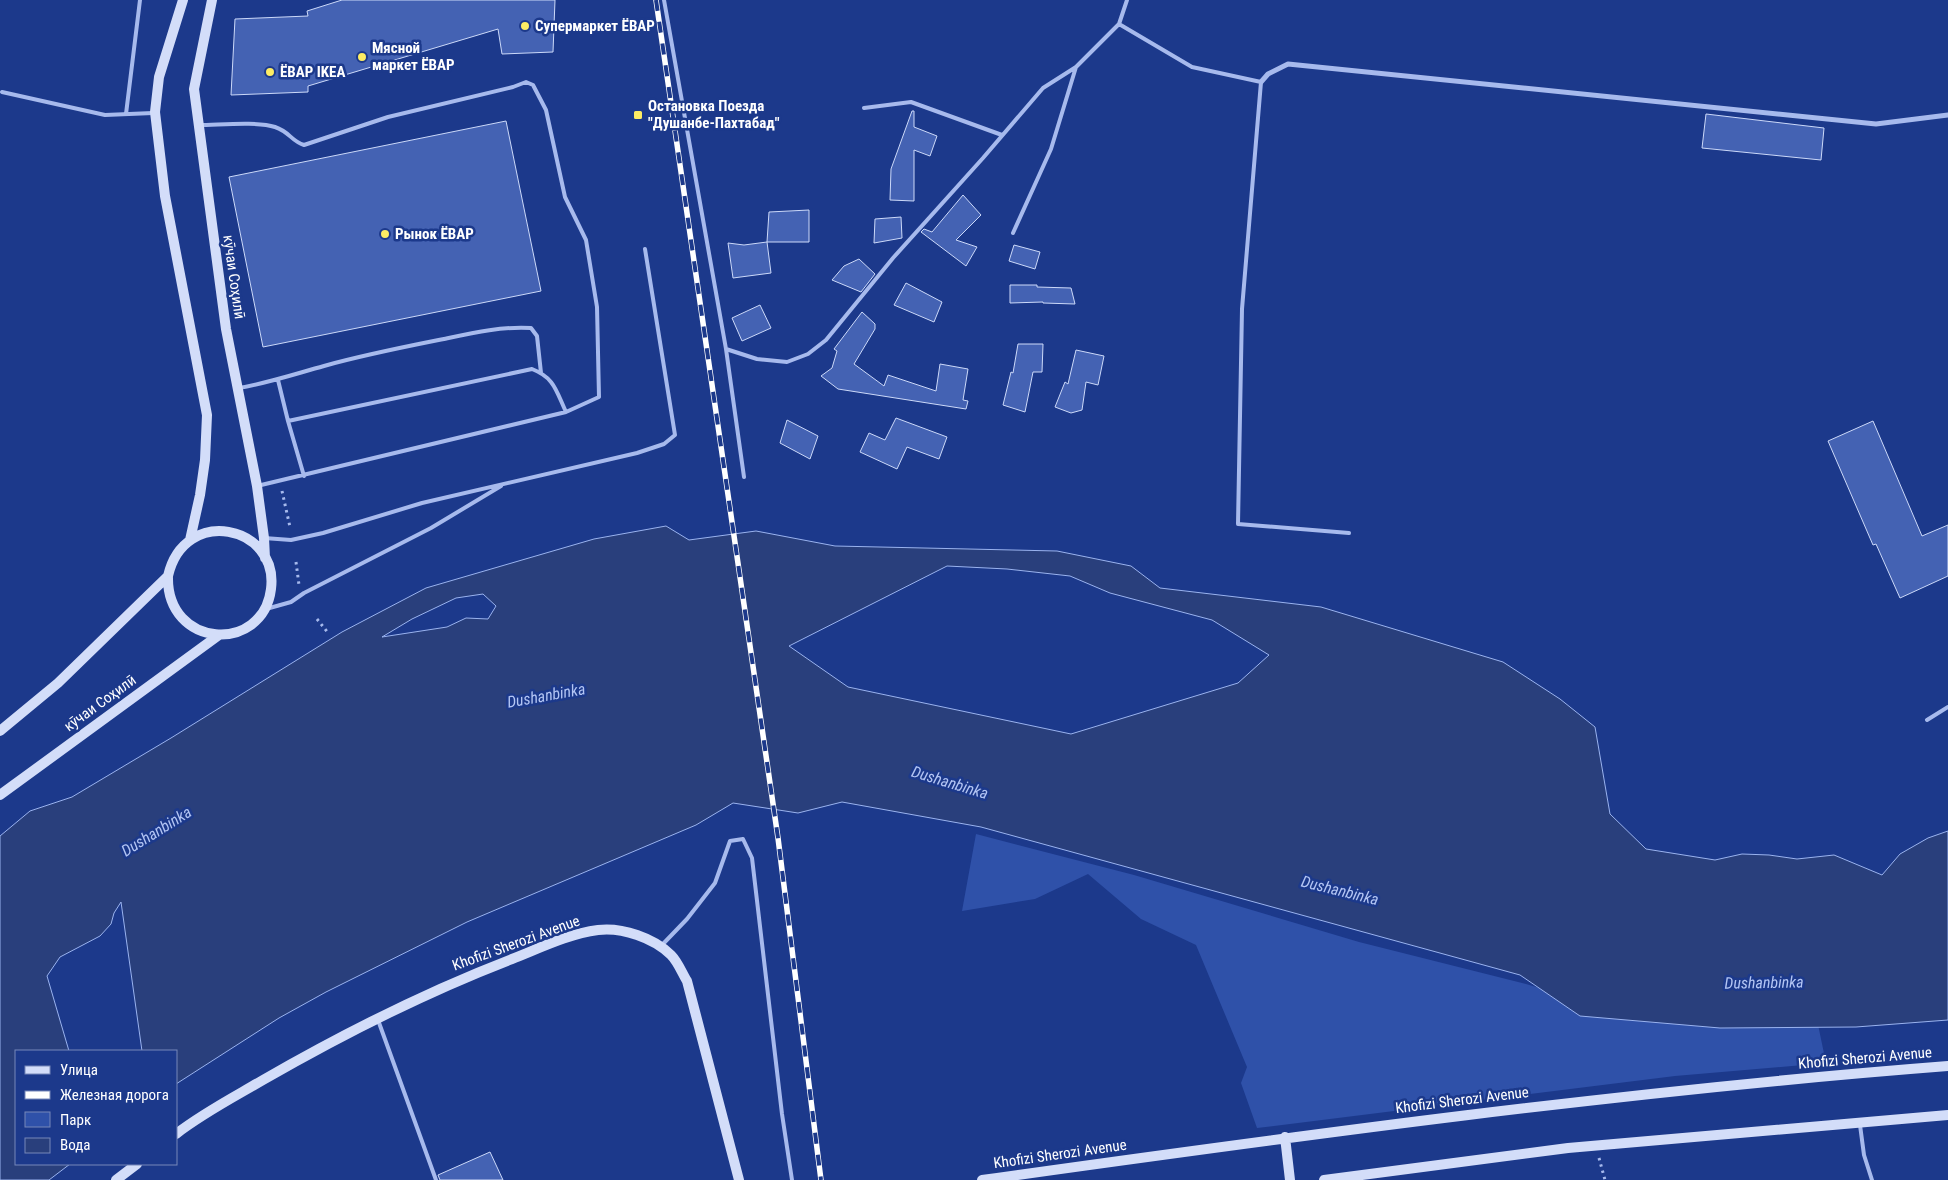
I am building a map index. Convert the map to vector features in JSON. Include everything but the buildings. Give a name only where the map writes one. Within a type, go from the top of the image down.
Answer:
[{"type":"main road","points":[[183,0],[159,77],[155,112],[165,196],[207,415],[206,460],[190,540],[175,556],[168,576],[170,598],[180,617],[198,630],[219,635]]},
{"type":"main road","name":"кӯчаи Соҳилӣ","points":[[0,795],[219,635],[230,634],[249,626],[264,610],[269,600],[271,578],[265,558],[257,486],[226,329],[194,89],[212,0]]},
{"type":"main road","name":"кӯчаи Соҳилӣ","points":[[190,540],[210,532],[231,532],[251,541],[265,558]]},
{"type":"main road","points":[[0,731],[58,684],[168,576]]},
{"type":"main road","name":"Khofizi Sherozi Avenue","points":[[178,1132],[193,1121],[294,1062],[377,1018],[465,976],[565,938],[599,930],[631,933],[651,940],[672,956],[687,981],[740,1177]]},
{"type":"main road","name":"Khofizi Sherozi Avenue","points":[[982,1180],[1285,1138],[1532,1107],[1948,1066]]},
{"type":"main road","points":[[1329,1180],[1596,1145],[1948,1114]]},
{"type":"main road","points":[[1285,1138],[1290,1180]]},
{"type":"main road","points":[[116,1180],[136,1165]]},
{"type":"street","points":[[1261,82],[1268,74],[1288,64],[1876,124],[1948,115]]},
{"type":"lane","points":[[126,114],[140,0]]},
{"type":"lane","points":[[664,0],[726,349],[744,477]]},
{"type":"lane","points":[[726,349],[757,359],[787,362],[808,354],[826,340],[893,258],[1043,88],[1076,67],[1120,24],[1127,0]]},
{"type":"lane","points":[[1120,24],[1192,67],[1261,82],[1242,309],[1238,524],[1348,533]]},
{"type":"lane","points":[[1013,233],[1051,150],[1076,67]]},
{"type":"lane","points":[[199,125],[272,126],[288,132],[296,142],[304,145],[388,118],[513,87],[526,82],[533,85],[546,110],[565,198],[586,240],[597,307],[599,397],[566,412],[257,486]]},
{"type":"lane","points":[[2,92],[105,115],[155,112]]},
{"type":"lane","points":[[864,108],[910,102],[1002,135]]},
{"type":"lane","points":[[264,538],[291,540],[323,533],[422,503],[638,453],[664,444],[675,436],[645,249]]},
{"type":"lane","points":[[239,388],[278,380],[325,366],[397,349],[518,327],[531,328],[537,336],[540,373]]},
{"type":"lane","points":[[288,421],[532,369],[552,382],[566,412]]},
{"type":"lane","points":[[278,380],[304,476]]},
{"type":"lane","points":[[264,610],[291,602],[304,593],[431,528],[505,483]]},
{"type":"lane","points":[[1927,720],[1948,707]]},
{"type":"lane","points":[[660,947],[687,919],[715,883],[730,841],[744,839],[752,858],[782,1114],[792,1180]]},
{"type":"lane","points":[[377,1018],[436,1180]]},
{"type":"lane","points":[[1860,1123],[1864,1155],[1872,1180]]},
{"type":"path","points":[[280,481],[290,527]]},
{"type":"path","points":[[296,562],[299,586]]},
{"type":"path","points":[[317,619],[328,634]]},
{"type":"path","points":[[1596,1145],[1604,1180]]},
{"type":"green space","points":[[976,834],[1134,875],[1359,942],[1526,984],[1600,1006],[1816,1015],[1826,1063],[1675,1076],[1257,1128],[1241,1083],[1247,1067],[1196,945],[1141,919],[1088,874],[1035,899],[962,911]]},
{"type":"water","name":"Dushanbinka","points":[[666,526],[689,540],[756,531],[835,546],[1057,551],[1131,566],[1160,588],[1321,607],[1503,662],[1560,699],[1595,727],[1610,814],[1646,849],[1715,860],[1742,854],[1797,859],[1834,855],[1882,875],[1900,854],[1928,838],[1948,831],[1948,1020],[1856,1027],[1720,1028],[1580,1016],[1520,975],[981,827],[842,802],[798,813],[733,803],[696,825],[467,922],[326,992],[279,1018],[178,1083],[178,1050],[142,1050],[121,902],[114,913],[111,924],[100,936],[60,957],[47,976],[69,1050],[15,1050],[15,1165],[69,1165],[49,1180],[0,1180],[0,836],[30,811],[72,797],[342,632],[426,588],[594,539]],"holes":[[[947,566],[1007,569],[1070,576],[1110,593],[1212,620],[1269,655],[1238,683],[1071,734],[848,687],[789,646]],[[483,594],[496,606],[488,619],[466,618],[447,627],[382,637],[412,619],[456,598]]]},
{"type":"railway","points":[[656,0],[778,838],[821,1180]]},
{"type":"place","name":"Супермаркет ЁВАР","points":[[525,26]]},
{"type":"place","name":"Мясной маркет ЁВАР","points":[[362,57]]},
{"type":"place","name":"ЁВАР IKEA","points":[[270,72]]},
{"type":"place","name":"Остановка Поезда \"Душанбе-Пахтабад\"","points":[[638,115]]},
{"type":"place","name":"Рынок ЁВАР","points":[[385,234]]}]
